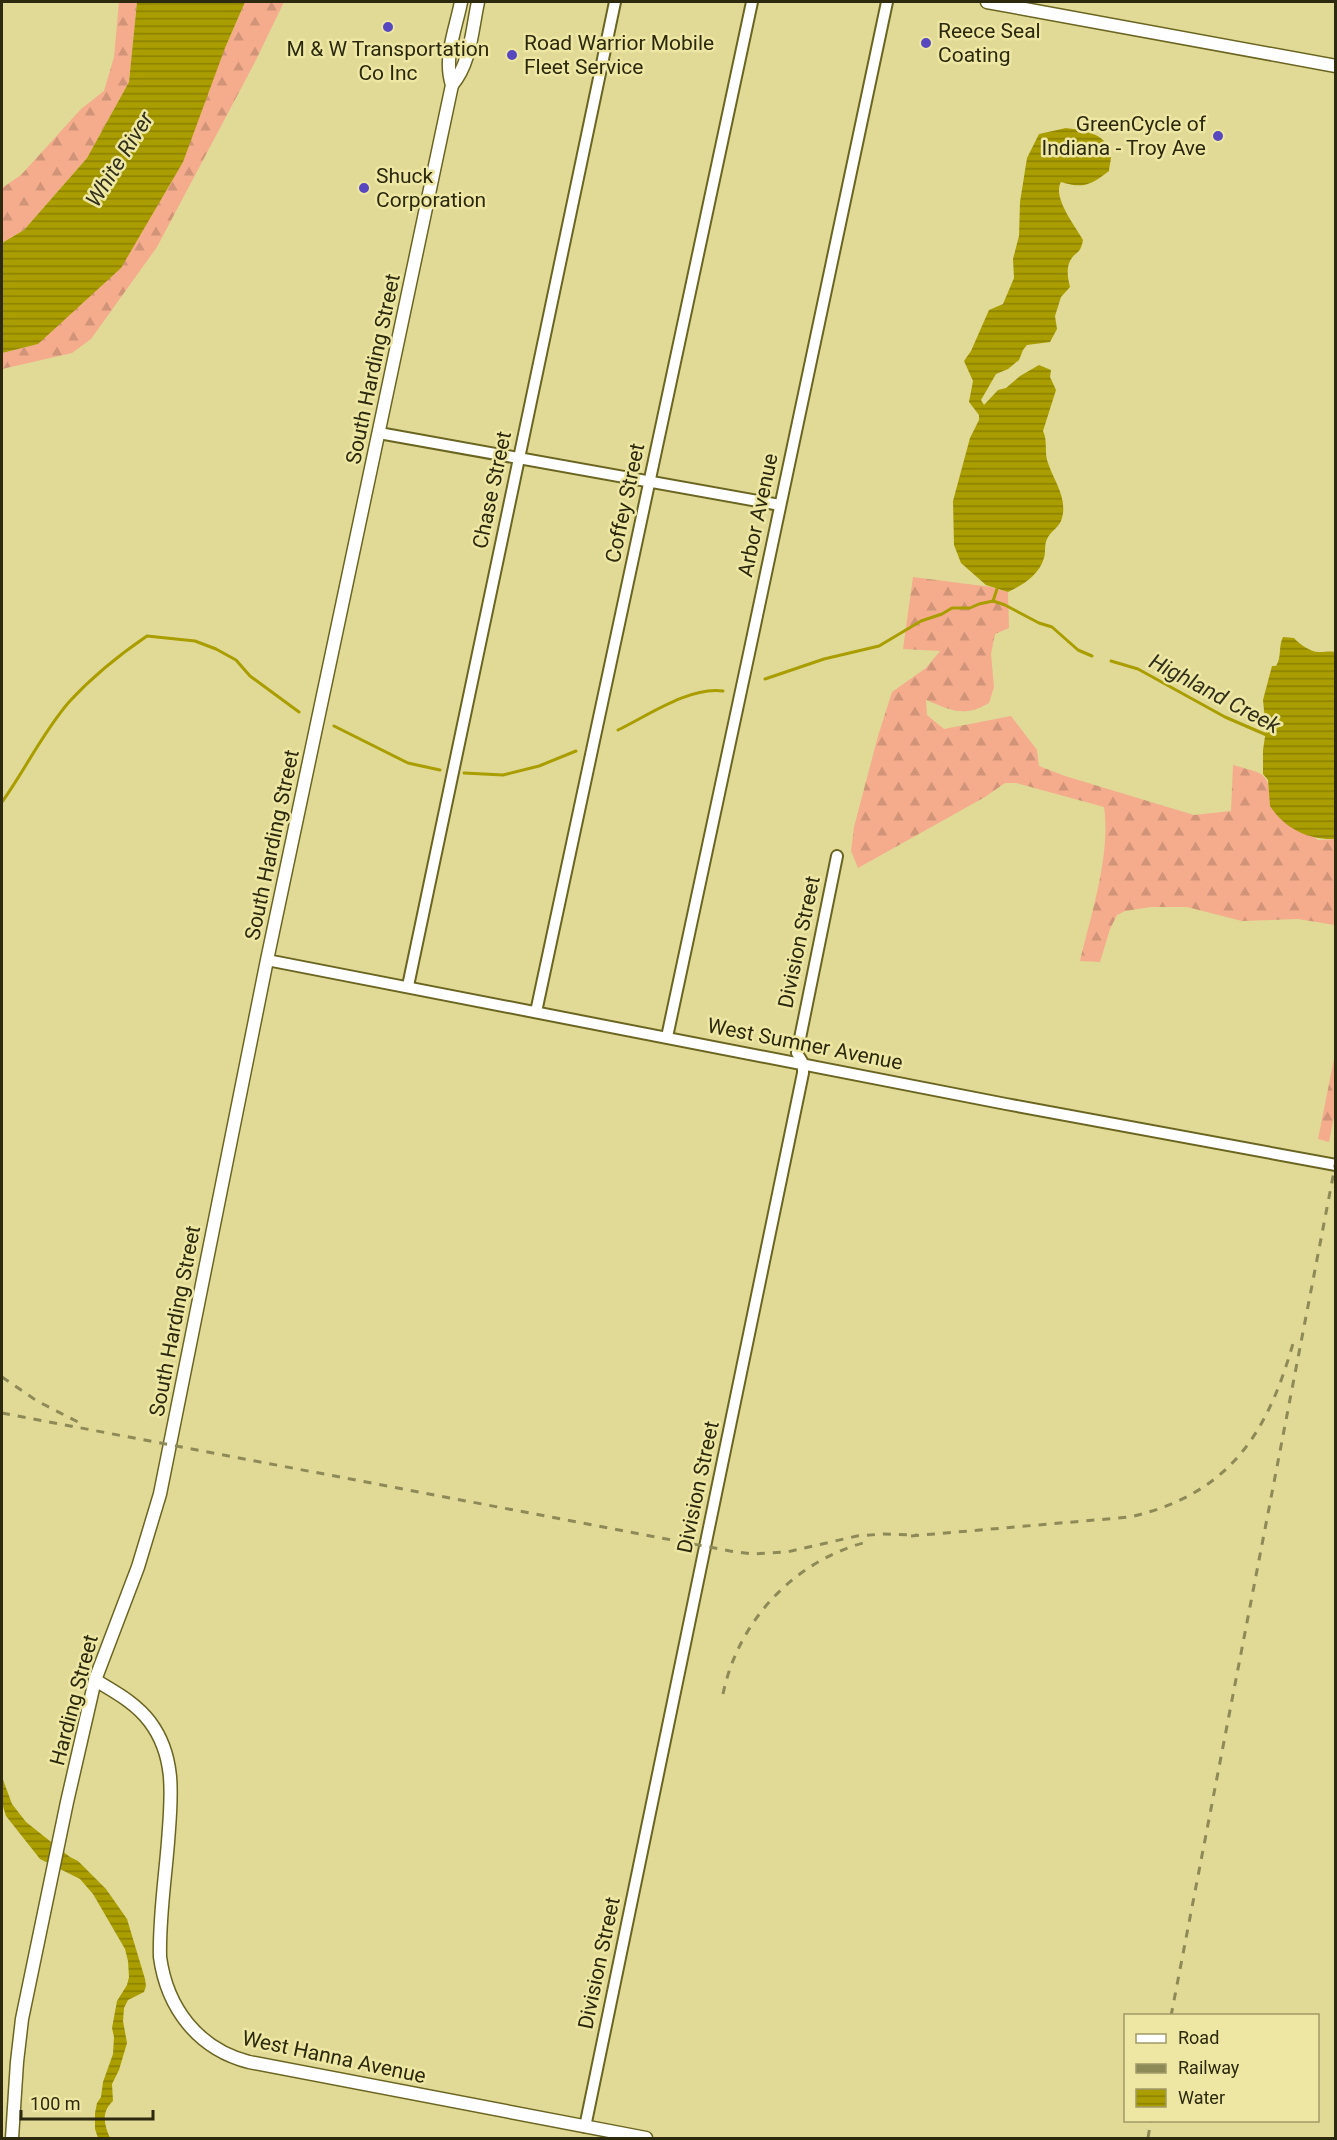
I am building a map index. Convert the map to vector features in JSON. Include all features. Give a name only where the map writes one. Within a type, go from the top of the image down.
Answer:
[{"type":"main road","points":[[452,85],[448,63],[461,2]]},
{"type":"main road","points":[[452,85],[464,66],[478,2]]},
{"type":"main road","points":[[987,2],[1016,4],[1335,66]]},
{"type":"main road","name":"South Harding Street","points":[[121,1610],[138,1567],[160,1494],[267,960],[452,85]]},
{"type":"main road","name":"Harding Street","points":[[12,2139],[20,2034],[45,1904],[95,1680],[121,1610]]},
{"type":"main road","name":"West Hanna Avenue","points":[[95,1680],[119,1694],[142,1713],[154,1729],[165,1752],[172,1790],[160,1957],[164,1981],[176,2008],[198,2036],[226,2054],[249,2062],[646,2139]]},
{"type":"street","name":"Chase Street","points":[[408,986],[615,2]]},
{"type":"street","name":"Coffey Street","points":[[536,1012],[752,2]]},
{"type":"street","name":"Arbor Avenue","points":[[667,1037],[820,328],[887,2]]},
{"type":"street","points":[[379,433],[780,505]]},
{"type":"street","name":"Division Street","points":[[585,2127],[801,1084],[802,1063],[796,1053],[837,856]]},
{"type":"street","name":"West Sumner Avenue","points":[[267,960],[1335,1165]]},
{"type":"green space","points":[[119,2],[137,2],[129,82],[87,158],[24,230],[2,243],[2,188],[21,175],[81,109],[104,91],[114,57]]},
{"type":"green space","points":[[245,2],[284,2],[255,62],[157,247],[91,339],[72,353],[2,369],[2,353],[38,344],[225,48]]},
{"type":"green space","points":[[913,577],[991,587],[1008,592],[1009,628],[995,634],[991,654],[994,687],[989,703],[980,708],[958,711],[926,700],[927,715],[944,729],[1011,716],[1037,750],[1039,766],[1194,815],[1231,811],[1233,765],[1258,773],[1263,776],[1269,786],[1270,806],[1318,840],[1335,839],[1335,925],[1298,919],[1242,921],[1187,907],[1151,907],[1125,911],[1117,915],[1110,929],[1100,962],[1080,961],[1102,864],[1105,844],[1104,807],[1016,783],[1005,783],[985,797],[858,868],[851,851],[854,827],[892,692],[926,668],[940,651],[903,649]]},
{"type":"green space","points":[[1335,1054],[1335,1112],[1329,1142],[1318,1139]]},
{"type":"water","name":"White River","points":[[137,2],[245,2],[225,48],[183,162],[121,268],[38,344],[2,353],[2,243],[24,230],[87,158],[129,82]]},
{"type":"water","points":[[1066,128],[1094,134],[1106,143],[1111,156],[1109,171],[1097,180],[1086,184],[1075,185],[1061,182],[1059,188],[1062,203],[1083,240],[1081,248],[1069,264],[1070,287],[1061,297],[1055,316],[1057,329],[1050,342],[1027,345],[1019,360],[1008,369],[996,374],[981,400],[984,405],[998,390],[1006,388],[1020,376],[1039,365],[1051,370],[1050,377],[1056,390],[1043,431],[1047,459],[1060,491],[1063,513],[1060,523],[1047,539],[1044,558],[1038,570],[1025,583],[1008,592],[986,585],[961,563],[954,545],[953,501],[970,438],[979,420],[979,415],[969,402],[973,381],[964,361],[971,351],[989,310],[1003,304],[1014,278],[1013,259],[1019,236],[1020,202],[1027,158],[1039,134]]},
{"type":"water","points":[[1283,637],[1294,638],[1313,651],[1335,652],[1335,839],[1316,838],[1298,832],[1283,821],[1270,806],[1268,780],[1263,774],[1266,730],[1263,700],[1272,666],[1278,663]]},
{"type":"water","points":[[2,1777],[12,1804],[26,1822],[78,1861],[106,1889],[127,1919],[145,1979],[144,1992],[128,2000],[124,2008],[123,2021],[127,2043],[112,2084],[113,2101],[105,2114],[105,2123],[110,2138],[98,2138],[95,2129],[95,2113],[113,2054],[112,2028],[117,2001],[129,1977],[125,1949],[93,1894],[80,1879],[40,1859],[6,1816],[2,1803]]},
{"type":"waterway","points":[[993,601],[997,589]]},
{"type":"waterway","name":"Highland Creek","points":[[765,679],[824,659],[879,646],[921,621],[952,608],[970,608],[993,601],[1052,627],[1078,650],[1092,656]]},
{"type":"waterway","name":"Highland Creek","points":[[2,802],[69,702],[106,667],[147,636],[195,641],[216,649],[236,660],[250,676],[299,712]]},
{"type":"waterway","name":"Highland Creek","points":[[1111,661],[1138,669],[1225,717],[1269,736]]},
{"type":"waterway","name":"Highland Creek","points":[[618,730],[683,697],[710,691],[723,691]]},
{"type":"waterway","name":"Highland Creek","points":[[334,726],[408,763],[440,770]]},
{"type":"waterway","name":"Highland Creek","points":[[464,773],[503,775],[539,766],[576,751]]},
{"type":"railway","points":[[1171,2014],[1336,1161]]},
{"type":"railway","points":[[911,1536],[1130,1517],[1165,1507],[1194,1493],[1219,1475],[1240,1455],[1257,1431],[1284,1373],[1294,1340]]},
{"type":"railway","points":[[2,1377],[37,1401],[78,1422]]},
{"type":"railway","points":[[2,1413],[730,1551],[753,1554],[787,1552],[857,1536],[917,1535]]},
{"type":"railway","points":[[723,1694],[730,1668],[741,1643],[755,1620],[772,1599],[813,1565],[837,1552],[863,1543]]},
{"type":"railway","points":[[1148,2138],[1151,2122]]},
{"type":"place","name":"M & W Transportation Co Inc","points":[[388,27]]},
{"type":"place","name":"Reece Seal Coating","points":[[926,43]]},
{"type":"place","name":"Road Warrior Mobile Fleet Service","points":[[512,55]]},
{"type":"place","name":"GreenCycle of Indiana - Troy Ave","points":[[1218,136]]},
{"type":"place","name":"Shuck Corporation","points":[[364,188]]}]
